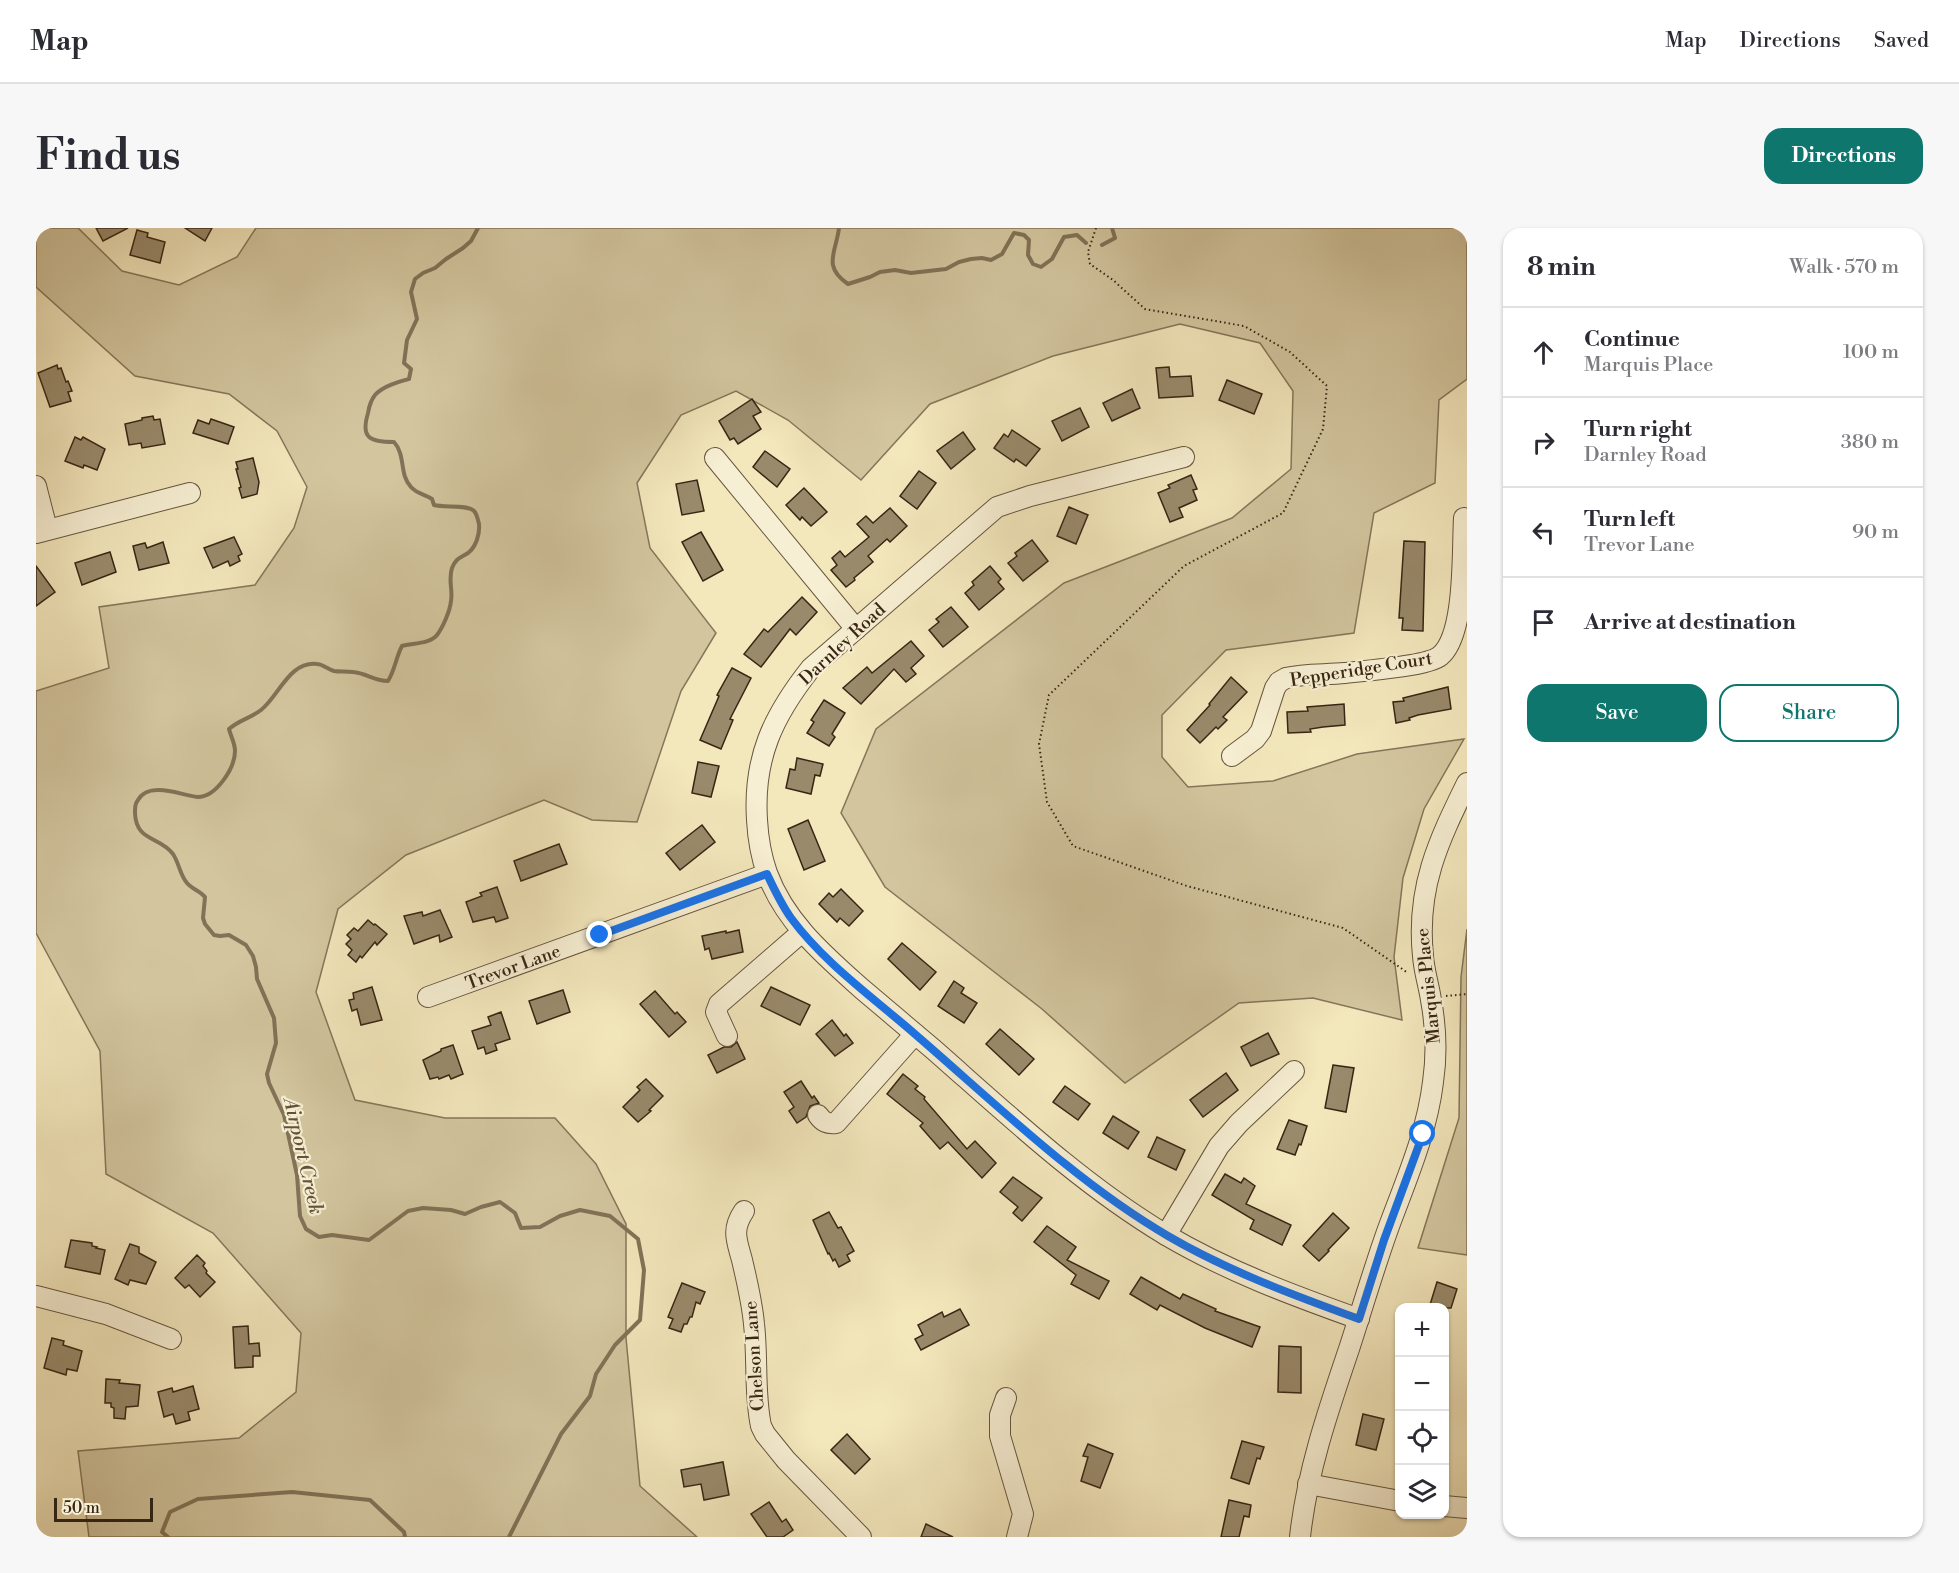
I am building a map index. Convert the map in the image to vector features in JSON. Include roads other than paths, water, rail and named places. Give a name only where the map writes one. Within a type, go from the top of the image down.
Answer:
[{"type":"street","name":"Darnley Road","points":[[1184,457],[1030,496],[997,507],[811,668],[777,718],[761,758],[756,806],[758,833],[767,874],[777,896],[802,932],[828,960],[1098,1189],[1166,1235],[1198,1253],[1278,1290],[1359,1319]]},
{"type":"street","points":[[715,458],[856,629]]},
{"type":"street","points":[[36,486],[42,531],[190,493]]},
{"type":"street","name":"Pepperidge Court","points":[[1232,756],[1255,739],[1261,731],[1275,688],[1286,678],[1356,672],[1430,661],[1459,642],[1464,518]]},
{"type":"street","name":"Marquis Place","points":[[1300,1537],[1308,1484],[1318,1442],[1384,1240],[1423,1134],[1429,1110],[1435,1056],[1435,1032],[1423,957],[1421,931],[1424,893],[1435,852],[1467,783]]},
{"type":"street","name":"Trevor Lane","points":[[428,997],[767,874]]},
{"type":"street","points":[[727,1036],[716,1012],[719,1004],[802,932]]},
{"type":"street","points":[[818,1115],[823,1122],[836,1123],[915,1034]]},
{"type":"street","points":[[1166,1235],[1219,1146],[1239,1123],[1294,1071]]},
{"type":"street","name":"Chelson Lane","points":[[744,1211],[735,1233],[749,1289],[754,1324],[761,1426],[786,1460],[861,1537]]},
{"type":"street","points":[[36,1296],[106,1314],[171,1339]]},
{"type":"street","points":[[1006,1398],[1000,1415],[1000,1436],[1023,1514],[1017,1537]]},
{"type":"street","points":[[1308,1484],[1395,1500]]},
{"type":"street","points":[[1449,1506],[1467,1508]]},
{"type":"waterway","name":"Airport Creek","points":[[478,228],[471,241],[463,248],[415,279],[411,292],[417,319],[407,340],[404,363],[411,369],[409,379],[386,387],[375,395],[370,404],[365,428],[369,437],[374,440],[394,442],[400,453],[407,482],[418,493],[432,499],[434,505],[471,509],[477,517],[479,528],[475,544],[468,553],[457,560],[452,568],[450,605],[439,632],[430,640],[402,646],[388,681],[358,673],[334,671],[319,664],[299,668],[261,710],[229,729],[234,745],[234,758],[228,773],[218,787],[205,796],[198,797],[167,791],[149,791],[137,801],[135,813],[136,822],[144,834],[168,848],[187,883],[205,897],[203,918],[214,935],[229,935],[246,945],[253,956],[257,979],[274,1018],[276,1043],[267,1074],[284,1115],[297,1175],[300,1216],[306,1229],[319,1237],[332,1235],[369,1240],[408,1211],[423,1208],[451,1210],[465,1214],[500,1202],[515,1213],[521,1228],[540,1227],[560,1216],[580,1210],[610,1216],[638,1239],[644,1270],[640,1320],[615,1345],[596,1374],[590,1396],[561,1434],[509,1537]]},
{"type":"waterway","name":"Airport Creek","points":[[839,228],[833,265],[835,271],[848,284],[880,272],[895,270],[911,273],[946,269],[971,259],[991,260],[1002,254],[1014,233],[1024,235],[1029,240],[1028,255],[1033,264],[1041,267],[1052,259],[1064,237],[1077,235],[1086,243]]},
{"type":"waterway","name":"Airport Creek","points":[[1102,245],[1115,238],[1112,228]]},
{"type":"waterway","name":"Airport Creek","points":[[168,1537],[162,1532],[170,1512],[198,1499],[292,1492],[370,1500],[404,1532],[405,1537]]}]
